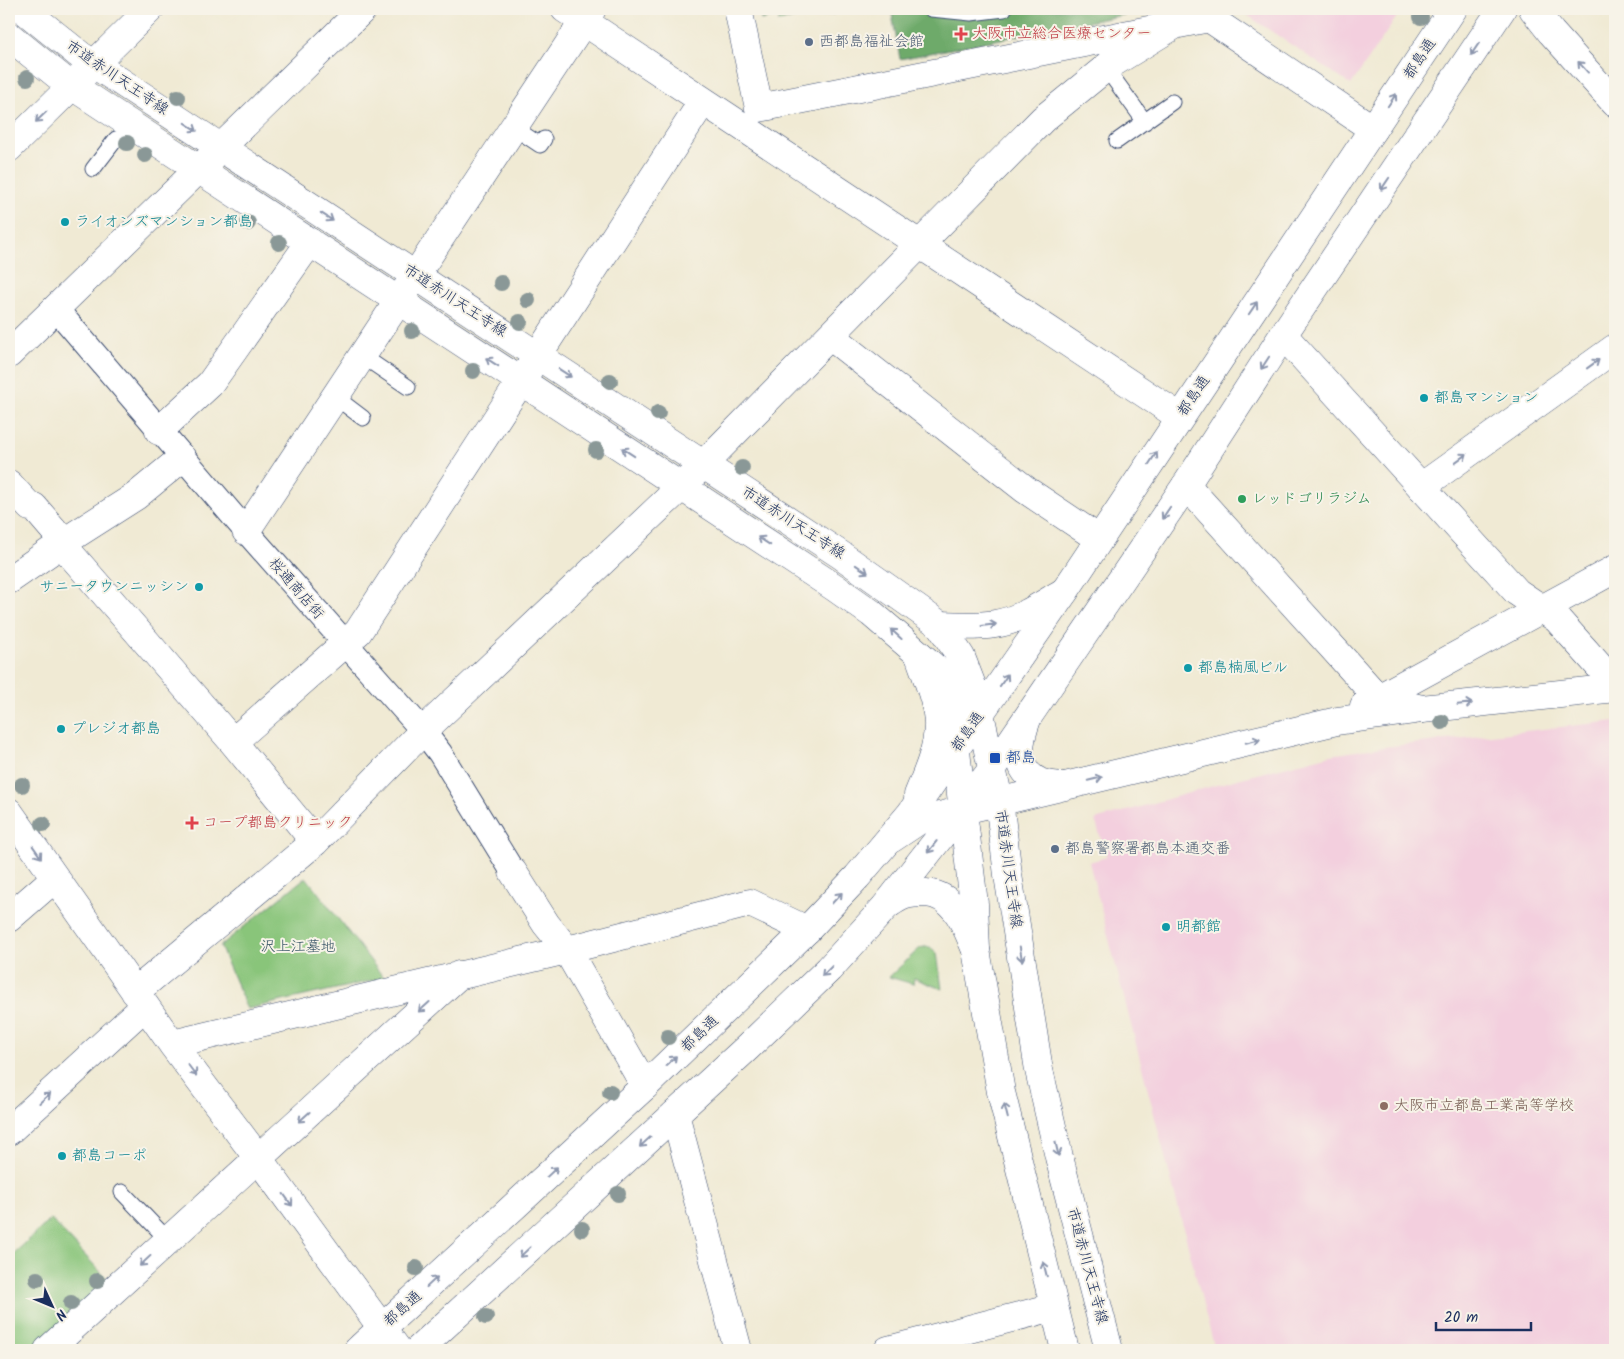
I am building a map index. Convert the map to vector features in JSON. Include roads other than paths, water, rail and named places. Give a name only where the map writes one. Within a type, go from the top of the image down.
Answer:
[{"type":"street","name":"市道赤川天王寺線","points":[[23,9],[80,55],[704,464],[872,576],[940,625],[969,675],[981,714],[999,800],[1008,875],[1040,1070],[1059,1157],[1109,1350]]},
{"type":"street","points":[[9,148],[150,9]]},
{"type":"street","points":[[9,354],[59,313],[221,147],[363,9]]},
{"type":"street","points":[[738,9],[752,118]]},
{"type":"street","name":"都島通","points":[[358,1350],[646,1086],[807,930],[857,877],[911,813],[1065,591],[1454,9]]},
{"type":"street","points":[[418,1350],[748,1047],[829,969],[886,906],[993,768],[1186,485],[1283,335],[1502,9]]},
{"type":"street","points":[[1533,9],[1615,103]]},
{"type":"street","points":[[246,531],[513,127],[580,13],[703,101],[752,118],[920,244],[1180,417]]},
{"type":"street","points":[[752,118],[1209,18],[1373,129]]},
{"type":"street","points":[[9,1131],[140,999],[315,842],[423,731],[681,487],[1043,119],[1106,68],[1173,26]]},
{"type":"street","name":"市道赤川天王寺線","points":[[9,36],[72,85],[841,592],[871,613],[935,668],[944,682],[951,709],[974,904],[976,950],[1001,1092],[1065,1350]]},
{"type":"street","points":[[233,742],[358,632],[703,101]]},
{"type":"street","points":[[159,431],[210,384],[310,242]]},
{"type":"street","name":"桜通商店街","points":[[59,313],[182,458],[423,731],[440,753],[512,872]]},
{"type":"street","points":[[1283,335],[1518,592],[1541,610],[1557,619],[1615,684]]},
{"type":"street","points":[[830,336],[1026,490],[1099,539]]},
{"type":"street","points":[[1421,487],[1615,348]]},
{"type":"street","points":[[9,580],[136,496],[182,458]]},
{"type":"street","points":[[9,484],[30,508],[34,507],[64,542],[66,549],[233,742],[315,842]]},
{"type":"street","points":[[1186,485],[1378,698],[1422,709]]},
{"type":"street","points":[[1336,721],[1615,569]]},
{"type":"street","points":[[940,625],[979,626],[996,624],[1017,618],[1065,591]]},
{"type":"street","points":[[911,813],[928,772],[935,748],[938,726],[934,702],[919,655]]},
{"type":"street","points":[[885,844],[918,821],[962,809],[1336,721],[1422,709],[1615,688]]},
{"type":"street","points":[[1028,716],[1020,737],[1019,756],[1026,772],[1040,782],[1063,786]]},
{"type":"street","points":[[9,812],[172,1044],[398,1350]]},
{"type":"street","points":[[512,872],[546,924],[567,950],[646,1086]]},
{"type":"street","points":[[9,918],[55,878]]},
{"type":"street","points":[[886,906],[904,895],[918,892],[941,896],[952,905],[961,917],[976,950]]},
{"type":"street","points":[[172,1044],[567,950],[750,903],[807,930]]},
{"type":"street","points":[[48,1350],[460,974]]},
{"type":"street","points":[[675,1114],[738,1350]]},
{"type":"street","points":[[888,1350],[1054,1307]]},
{"type":"lane","points":[[931,9],[971,13],[1004,9]]},
{"type":"lane","points":[[1106,68],[1145,122]]},
{"type":"lane","points":[[1117,141],[1172,102]]},
{"type":"lane","points":[[513,127],[540,145],[544,138]]},
{"type":"lane","points":[[93,169],[116,139]]},
{"type":"lane","points":[[361,355],[408,387]]},
{"type":"lane","points":[[334,396],[363,418]]},
{"type":"lane","points":[[122,1192],[168,1240]]},
{"type":"place","name":"大阪市立総合医療センター","points":[[961,34]]},
{"type":"place","name":"西都島福祉会館","points":[[809,42]]},
{"type":"place","name":"ライオンズマンション都島","points":[[65,222]]},
{"type":"place","name":"都島マンション","points":[[1424,398]]},
{"type":"place","name":"レッドゴリラジム","points":[[1242,499]]},
{"type":"place","name":"サニータウンニッシン","points":[[199,587]]},
{"type":"place","name":"都島楠風ビル","points":[[1188,668]]},
{"type":"place","name":"プレジオ都島","points":[[61,729]]},
{"type":"place","name":"都島","points":[[995,758]]},
{"type":"place","name":"コープ都島クリニック","points":[[192,823]]},
{"type":"place","name":"都島警察署都島本通交番","points":[[1055,849]]},
{"type":"place","name":"明都館","points":[[1166,927]]},
{"type":"place","name":"大阪市立都島工業高等学校","points":[[1384,1106]]},
{"type":"place","name":"都島コーポ","points":[[62,1156]]},
{"type":"park label","name":"沢上江墓地","points":[[298,947]]}]
